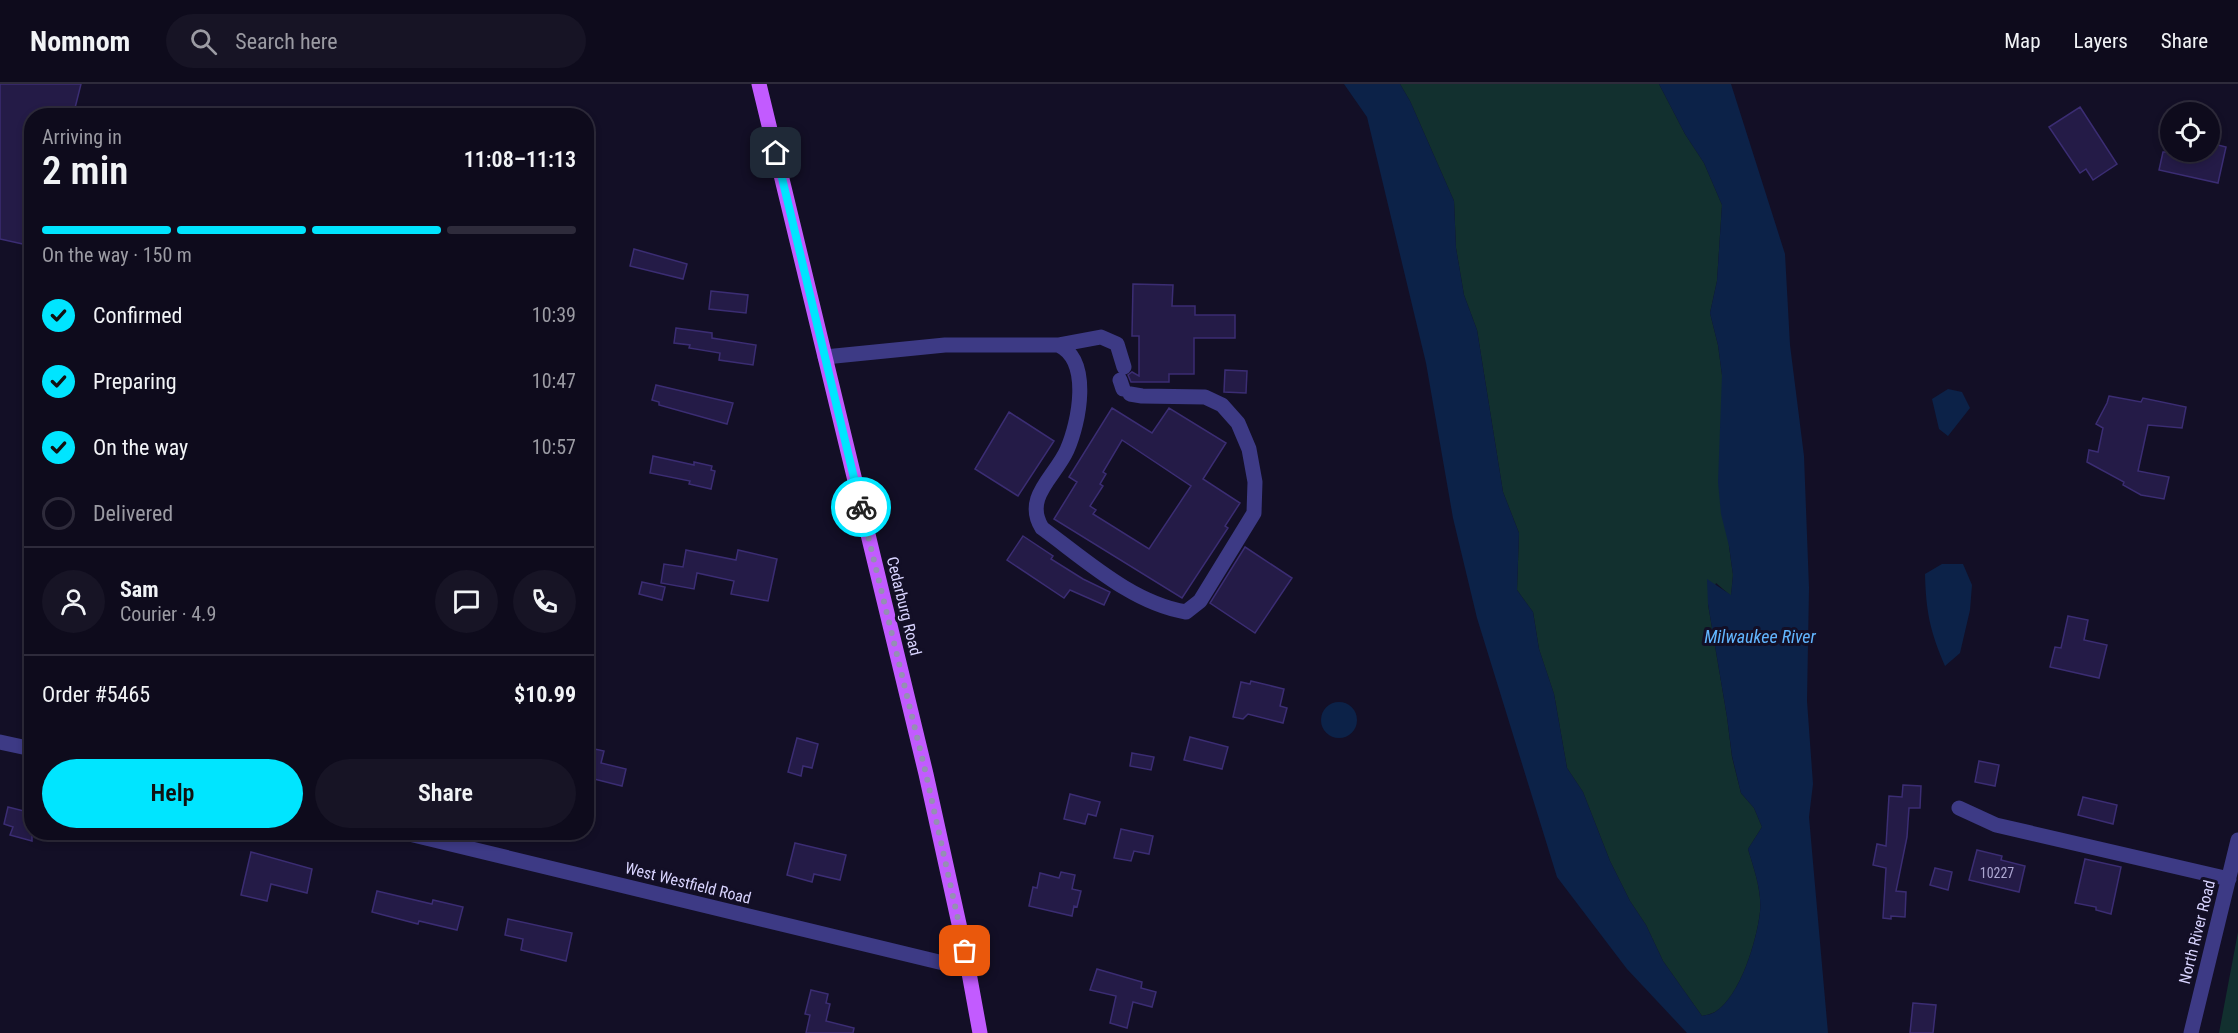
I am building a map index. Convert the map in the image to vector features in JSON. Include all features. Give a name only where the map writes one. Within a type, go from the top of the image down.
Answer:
[{"type":"main road","name":"Cedarburg Road","points":[[759,84],[926,774],[980,1033]]},
{"type":"street","points":[[825,357],[945,345],[1058,345],[1101,338],[1117,344],[1124,383],[1142,396],[1205,397],[1222,405],[1238,423],[1249,449],[1255,482],[1254,513],[1200,601],[1186,612],[1171,609],[1124,588],[1042,528],[1036,519],[1035,508],[1040,491],[1066,450],[1080,401],[1079,371],[1067,349],[1058,345]]},
{"type":"street","points":[[0,742],[24,747]]},
{"type":"street","points":[[1959,808],[1996,825],[2229,879]]},
{"type":"street","name":"West Westfield Road","points":[[433,840],[968,969]]},
{"type":"street","name":"North River Road","points":[[2191,1033],[2238,840]]},
{"type":"green space","points":[[1400,84],[1659,84],[1685,134],[1704,163],[1722,205],[1717,281],[1710,313],[1722,375],[1729,546],[1733,575],[1731,596],[1716,583],[1708,604],[1732,757],[1741,793],[1754,808],[1762,827],[1748,849],[1760,896],[1760,912],[1755,937],[1739,981],[1724,1005],[1715,1012],[1702,1016],[1663,961],[1646,925],[1630,901],[1610,861],[1583,792],[1567,768],[1554,694],[1539,649],[1533,612],[1517,590],[1519,533],[1503,492],[1477,330],[1464,295],[1456,248],[1454,201],[1410,101]]},
{"type":"green space","points":[[2238,932],[2238,1033],[2219,1033]]},
{"type":"water","name":"Milwaukee River","points":[[1344,84],[1400,84],[1410,101],[1454,201],[1456,248],[1464,295],[1477,330],[1503,492],[1519,533],[1517,590],[1533,612],[1539,649],[1554,694],[1567,768],[1583,792],[1610,861],[1630,901],[1646,925],[1663,961],[1702,1016],[1715,1012],[1724,1005],[1739,981],[1751,952],[1760,912],[1760,896],[1748,849],[1762,827],[1754,808],[1741,793],[1732,756],[1708,604],[1707,579],[1731,595],[1733,575],[1721,514],[1718,482],[1722,375],[1710,313],[1717,281],[1722,205],[1704,163],[1685,134],[1659,84],[1731,84],[1785,254],[1790,345],[1804,456],[1809,588],[1807,701],[1813,784],[1809,817],[1828,1033],[1687,1033],[1627,969],[1557,877],[1477,618],[1453,518],[1426,363],[1367,117]]},
{"type":"water","points":[[1948,389],[1962,392],[1970,408],[1948,436],[1939,429],[1932,399]]},
{"type":"water","points":[[1942,564],[1963,564],[1972,585],[1970,610],[1960,653],[1945,666],[1930,621],[1925,574]]},
{"type":"water","points":[[1339,702],[1352,707],[1357,720],[1352,733],[1339,738],[1326,733],[1321,720],[1326,707]]},
{"type":"building","points":[[0,84],[81,84],[75,108],[24,108],[24,244],[0,239]]},
{"type":"building","points":[[2080,107],[2117,164],[2093,180],[2086,169],[2080,173],[2049,127]]},
{"type":"building","points":[[2220,146],[2226,147],[2218,183],[2159,170],[2161,162],[2220,162]]},
{"type":"building","points":[[634,249],[687,264],[683,279],[630,266]]},
{"type":"building","points":[[1133,284],[1173,285],[1172,306],[1195,306],[1195,315],[1235,315],[1235,338],[1194,338],[1194,374],[1169,374],[1169,382],[1131,382],[1128,375],[1132,372],[1139,376],[1139,336],[1132,336]]},
{"type":"building","points":[[711,291],[748,295],[746,313],[709,309]]},
{"type":"building","points":[[676,328],[712,333],[712,338],[756,345],[753,365],[719,360],[720,353],[674,343]]},
{"type":"building","points":[[1225,370],[1247,371],[1246,393],[1224,392]]},
{"type":"building","points":[[656,385],[733,403],[727,424],[659,405],[659,402],[652,400]]},
{"type":"building","points":[[2109,396],[2141,402],[2143,398],[2186,407],[2182,428],[2148,425],[2138,471],[2169,477],[2164,499],[2141,495],[2123,485],[2124,482],[2087,462],[2089,450],[2098,452],[2103,428],[2096,424]]},
{"type":"building","points":[[1112,408],[1152,433],[1169,408],[1226,443],[1203,479],[1240,503],[1225,526],[1228,528],[1182,598],[1054,519],[1077,482],[1069,477]],"holes":[[[1122,440],[1191,486],[1149,549],[1093,514],[1096,510],[1090,506],[1103,486],[1100,484],[1106,474],[1103,472]]]},
{"type":"building","points":[[1009,412],[1054,441],[1018,496],[975,469]]},
{"type":"building","points":[[653,456],[694,465],[694,462],[712,466],[711,470],[715,471],[711,489],[689,484],[690,481],[650,473]]},
{"type":"building","points":[[1023,536],[1053,556],[1051,559],[1083,579],[1110,592],[1104,605],[1070,590],[1064,598],[1007,560]]},
{"type":"building","points":[[1245,547],[1292,578],[1255,633],[1210,603]]},
{"type":"building","points":[[686,550],[736,560],[738,550],[777,559],[768,601],[731,594],[734,581],[697,573],[694,589],[661,583],[664,564],[683,567]]},
{"type":"building","points":[[642,582],[665,587],[662,600],[639,594]]},
{"type":"building","points":[[2068,616],[2088,620],[2084,640],[2107,645],[2099,678],[2050,667],[2055,647],[2061,648]]},
{"type":"building","points":[[1251,681],[1284,689],[1280,706],[1287,708],[1283,723],[1248,714],[1243,719],[1233,717],[1241,682],[1250,684]]},
{"type":"building","points":[[1190,737],[1228,747],[1222,769],[1184,760]]},
{"type":"building","points":[[797,738],[818,744],[812,768],[803,766],[801,776],[788,772]]},
{"type":"building","points":[[594,749],[604,751],[601,763],[626,769],[622,786],[594,779]]},
{"type":"building","points":[[1132,753],[1154,757],[1151,770],[1130,766]]},
{"type":"building","points":[[1979,761],[1999,765],[1995,786],[1975,782]]},
{"type":"building","points":[[1903,785],[1921,786],[1920,808],[1909,808],[1907,837],[1896,891],[1906,892],[1905,917],[1891,916],[1891,919],[1883,918],[1886,868],[1873,865],[1877,844],[1886,846],[1889,796],[1902,797]]},
{"type":"building","points":[[1070,794],[1100,802],[1096,816],[1088,814],[1085,824],[1064,819]]},
{"type":"building","points":[[2083,797],[2117,805],[2113,824],[2078,815]]},
{"type":"building","points":[[8,807],[24,811],[24,839],[10,835],[13,827],[4,824]]},
{"type":"building","points":[[1121,829],[1153,836],[1149,854],[1134,851],[1131,861],[1114,858]]},
{"type":"building","points":[[795,843],[846,855],[840,880],[814,874],[812,882],[787,875]]},
{"type":"building","points":[[1977,850],[2002,856],[2001,860],[2025,866],[2019,892],[1969,880]]},
{"type":"building","points":[[251,852],[312,869],[307,893],[271,884],[267,901],[241,895]]},
{"type":"building","points":[[2085,859],[2121,867],[2111,914],[2096,910],[2096,907],[2075,903]]},
{"type":"building","points":[[1935,868],[1952,872],[1948,890],[1930,885]]},
{"type":"building","points":[[1061,872],[1075,875],[1072,889],[1081,891],[1072,916],[1029,906],[1033,887],[1037,888],[1040,873],[1059,878]]},
{"type":"building","points":[[377,891],[432,904],[433,900],[463,907],[457,930],[419,921],[418,924],[372,912]]},
{"type":"building","points":[[508,919],[572,933],[566,961],[521,950],[523,939],[505,935]]},
{"type":"building","points":[[1097,969],[1142,982],[1141,988],[1156,992],[1152,1007],[1133,1002],[1127,1028],[1110,1023],[1116,996],[1090,990]]},
{"type":"building","points":[[811,990],[828,994],[826,1003],[830,1004],[826,1021],[854,1028],[853,1033],[806,1033],[810,1015],[805,1014]]},
{"type":"building","points":[[1913,1003],[1936,1005],[1933,1033],[1910,1033]]},
{"type":"way so far","points":[[861,507],[926,774],[965,951]]},
{"type":"route","points":[[776,153],[861,507]]}]
